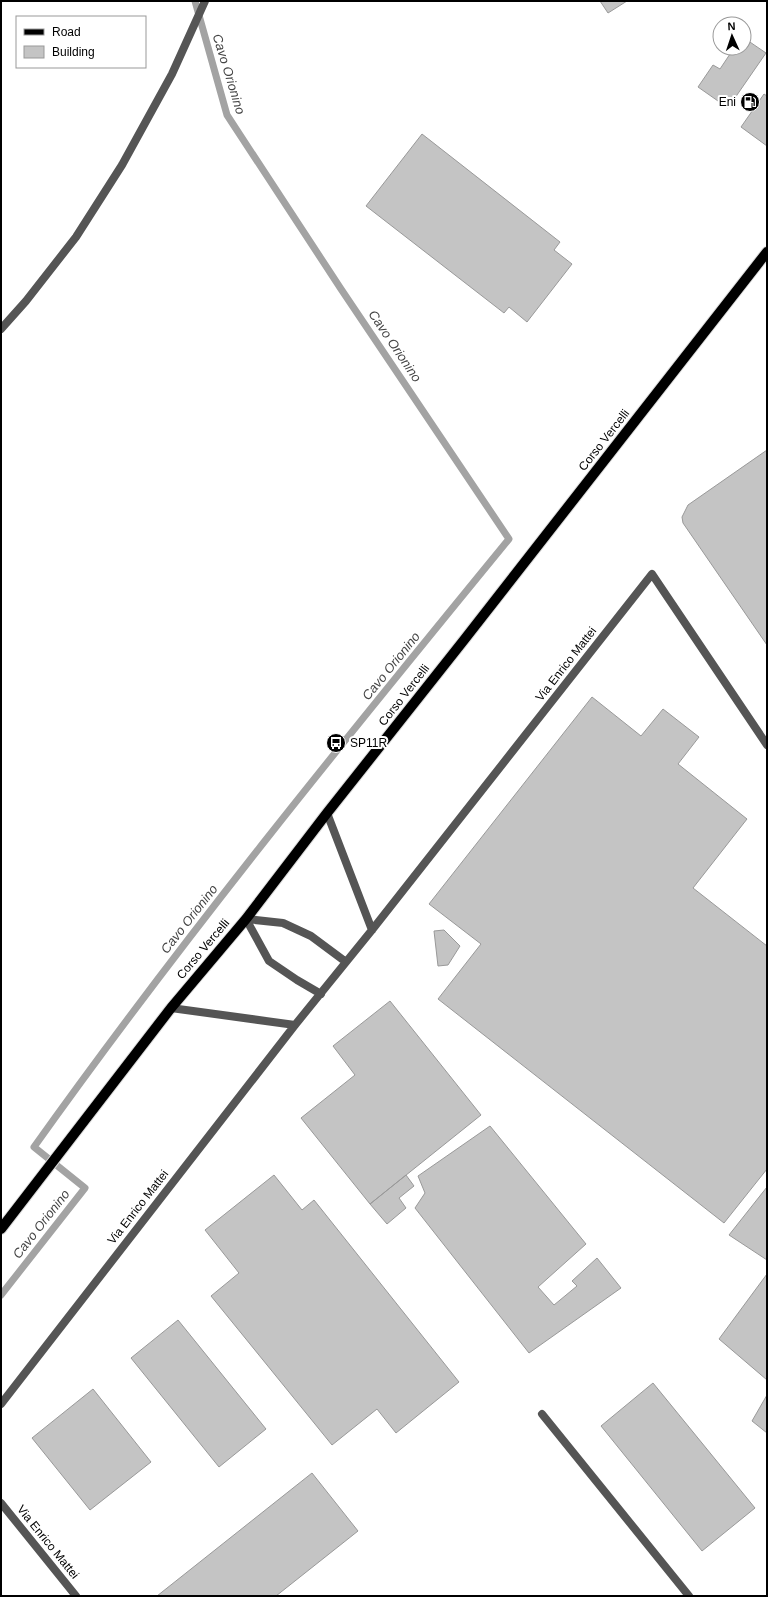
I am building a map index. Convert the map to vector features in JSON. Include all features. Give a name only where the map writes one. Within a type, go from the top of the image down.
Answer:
[{"type":"main road","name":"Corso Vercelli","points":[[1,1229],[171,1008],[246,919],[327,813],[767,252]]},
{"type":"street","points":[[1,329],[26,301],[76,237],[122,165],[172,74],[205,1]]},
{"type":"street","name":"Via Enrico Mattei","points":[[1,1404],[295,1025],[372,930],[652,574],[767,745]]},
{"type":"street","points":[[327,813],[372,930]]},
{"type":"street","points":[[246,919],[283,924],[311,936],[346,962]]},
{"type":"street","points":[[246,919],[269,961],[321,994]]},
{"type":"street","points":[[171,1008],[295,1025]]},
{"type":"street","points":[[542,1414],[689,1596]]},
{"type":"street","name":"Via Enrico Mattei","points":[[1,1503],[76,1596]]},
{"type":"building","points":[[600,1],[627,1],[608,13]]},
{"type":"building","points":[[752,43],[766,53],[728,108],[698,87],[713,65],[720,69],[729,56],[752,56]]},
{"type":"building","points":[[764,94],[767,96],[767,146],[741,127]]},
{"type":"building","points":[[422,134],[560,242],[554,250],[572,264],[527,322],[509,307],[504,313],[366,206]]},
{"type":"building","points":[[767,450],[767,645],[683,523],[682,517],[688,505]]},
{"type":"building","points":[[592,697],[641,736],[663,709],[699,737],[678,764],[747,819],[693,888],[767,946],[767,1169],[724,1223],[438,999],[481,944],[429,904]]},
{"type":"building","points":[[444,930],[460,946],[448,965],[438,966],[434,931]]},
{"type":"building","points":[[390,1001],[481,1115],[370,1204],[301,1118],[355,1075],[333,1046]]},
{"type":"building","points":[[490,1126],[586,1244],[538,1287],[554,1305],[577,1286],[572,1281],[597,1258],[621,1288],[529,1353],[415,1208],[425,1193],[418,1176]]},
{"type":"building","points":[[274,1175],[302,1210],[314,1200],[459,1382],[396,1433],[377,1409],[332,1445],[211,1296],[239,1273],[205,1230]]},
{"type":"building","points":[[406,1175],[414,1186],[399,1198],[406,1208],[387,1224],[370,1204]]},
{"type":"building","points":[[767,1187],[767,1260],[729,1235]]},
{"type":"building","points":[[767,1274],[767,1380],[719,1339]]},
{"type":"building","points":[[178,1320],[266,1429],[219,1467],[131,1358]]},
{"type":"building","points":[[653,1383],[755,1508],[702,1551],[601,1426]]},
{"type":"building","points":[[93,1389],[151,1462],[90,1510],[32,1438]]},
{"type":"building","points":[[767,1395],[767,1433],[752,1421]]},
{"type":"building","points":[[312,1473],[358,1531],[276,1596],[157,1596]]},
{"type":"waterway","name":"Cavo Orionino","points":[[1,1295],[85,1188],[34,1147],[148,992],[266,839],[509,539],[341,289],[227,115],[195,1]]},
{"type":"place","name":"Eni","points":[[750,102]]},
{"type":"place","name":"SP11R","points":[[336,743]]}]
